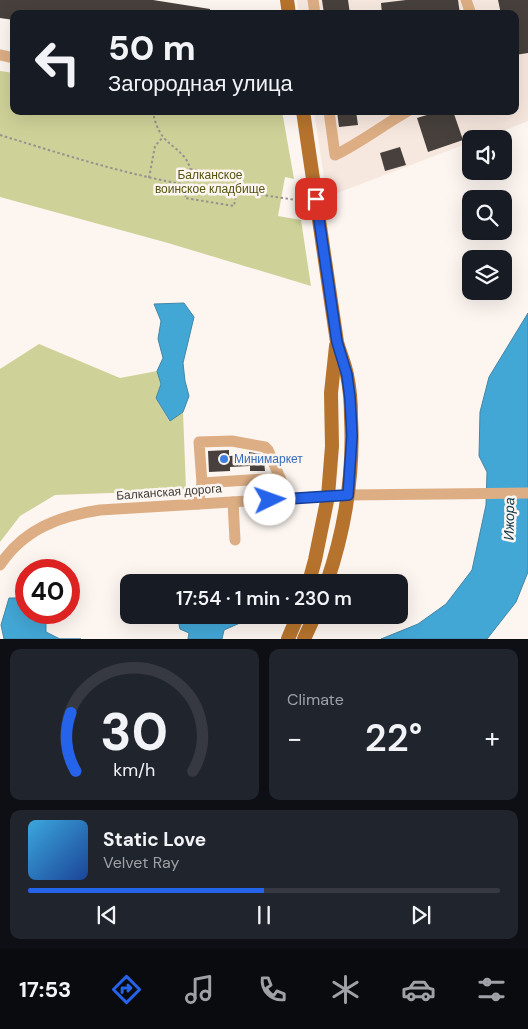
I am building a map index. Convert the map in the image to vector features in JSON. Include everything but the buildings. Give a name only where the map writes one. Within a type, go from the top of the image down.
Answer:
[{"type":"main road","points":[[304,115],[337,342],[347,375],[350,398],[352,436],[348,495],[341,533],[329,574]]},
{"type":"main road","points":[[311,574],[328,496],[332,446],[331,393],[337,342]]},
{"type":"main road","points":[[288,639],[294,624]]},
{"type":"main road","points":[[304,639],[311,624]]},
{"type":"street","points":[[329,115],[334,155],[353,146],[401,115]]},
{"type":"street","points":[[198,504],[202,483],[199,442],[232,441],[265,447],[289,499]]},
{"type":"street","points":[[202,483],[280,478]]},
{"type":"street","name":"Балканская дорога","points":[[0,565],[17,545],[33,532],[53,520],[100,510],[348,495],[528,493]]},
{"type":"street","points":[[233,502],[235,540]]},
{"type":"path","points":[[154,115],[164,137],[188,161],[190,169],[186,198],[234,206],[239,177],[190,169]]},
{"type":"path","points":[[0,135],[87,162],[149,178],[188,185]]},
{"type":"path","points":[[149,178],[155,146],[164,137]]},
{"type":"path","points":[[236,191],[299,201],[316,199]]},
{"type":"shaded area","points":[[297,0],[528,0],[528,121],[504,130],[462,130],[462,145],[327,197],[315,115],[519,115],[519,10],[298,10]]},
{"type":"green space","name":"Балканское воинское кладбище","points":[[0,71],[10,72],[10,115],[283,115],[294,179],[285,177],[278,216],[301,220],[311,286],[168,243],[0,197]]},
{"type":"green space","points":[[39,344],[120,378],[157,371],[161,384],[156,398],[169,421],[183,412],[186,489],[55,495],[20,516],[0,542],[0,369]]},
{"type":"water","points":[[184,303],[194,317],[183,363],[189,396],[183,412],[170,421],[156,398],[161,384],[157,371],[163,358],[158,339],[161,321],[154,304]]},
{"type":"water","name":"Ижора","points":[[528,313],[528,572],[516,602],[487,639],[381,639],[418,624],[446,604],[472,570],[486,505],[487,472],[479,456],[480,412],[489,377]]},
{"type":"water","points":[[9,598],[15,598],[15,624],[46,624],[46,632],[60,639],[4,639],[1,625]]},
{"type":"water","points":[[179,624],[238,624],[224,630],[222,639],[188,639],[189,633],[180,629]]},
{"type":"place","name":"Минимаркет","points":[[224,459]]},
{"type":"route","points":[[270,500],[348,495],[352,436],[350,398],[347,375],[337,342],[316,199]]}]
